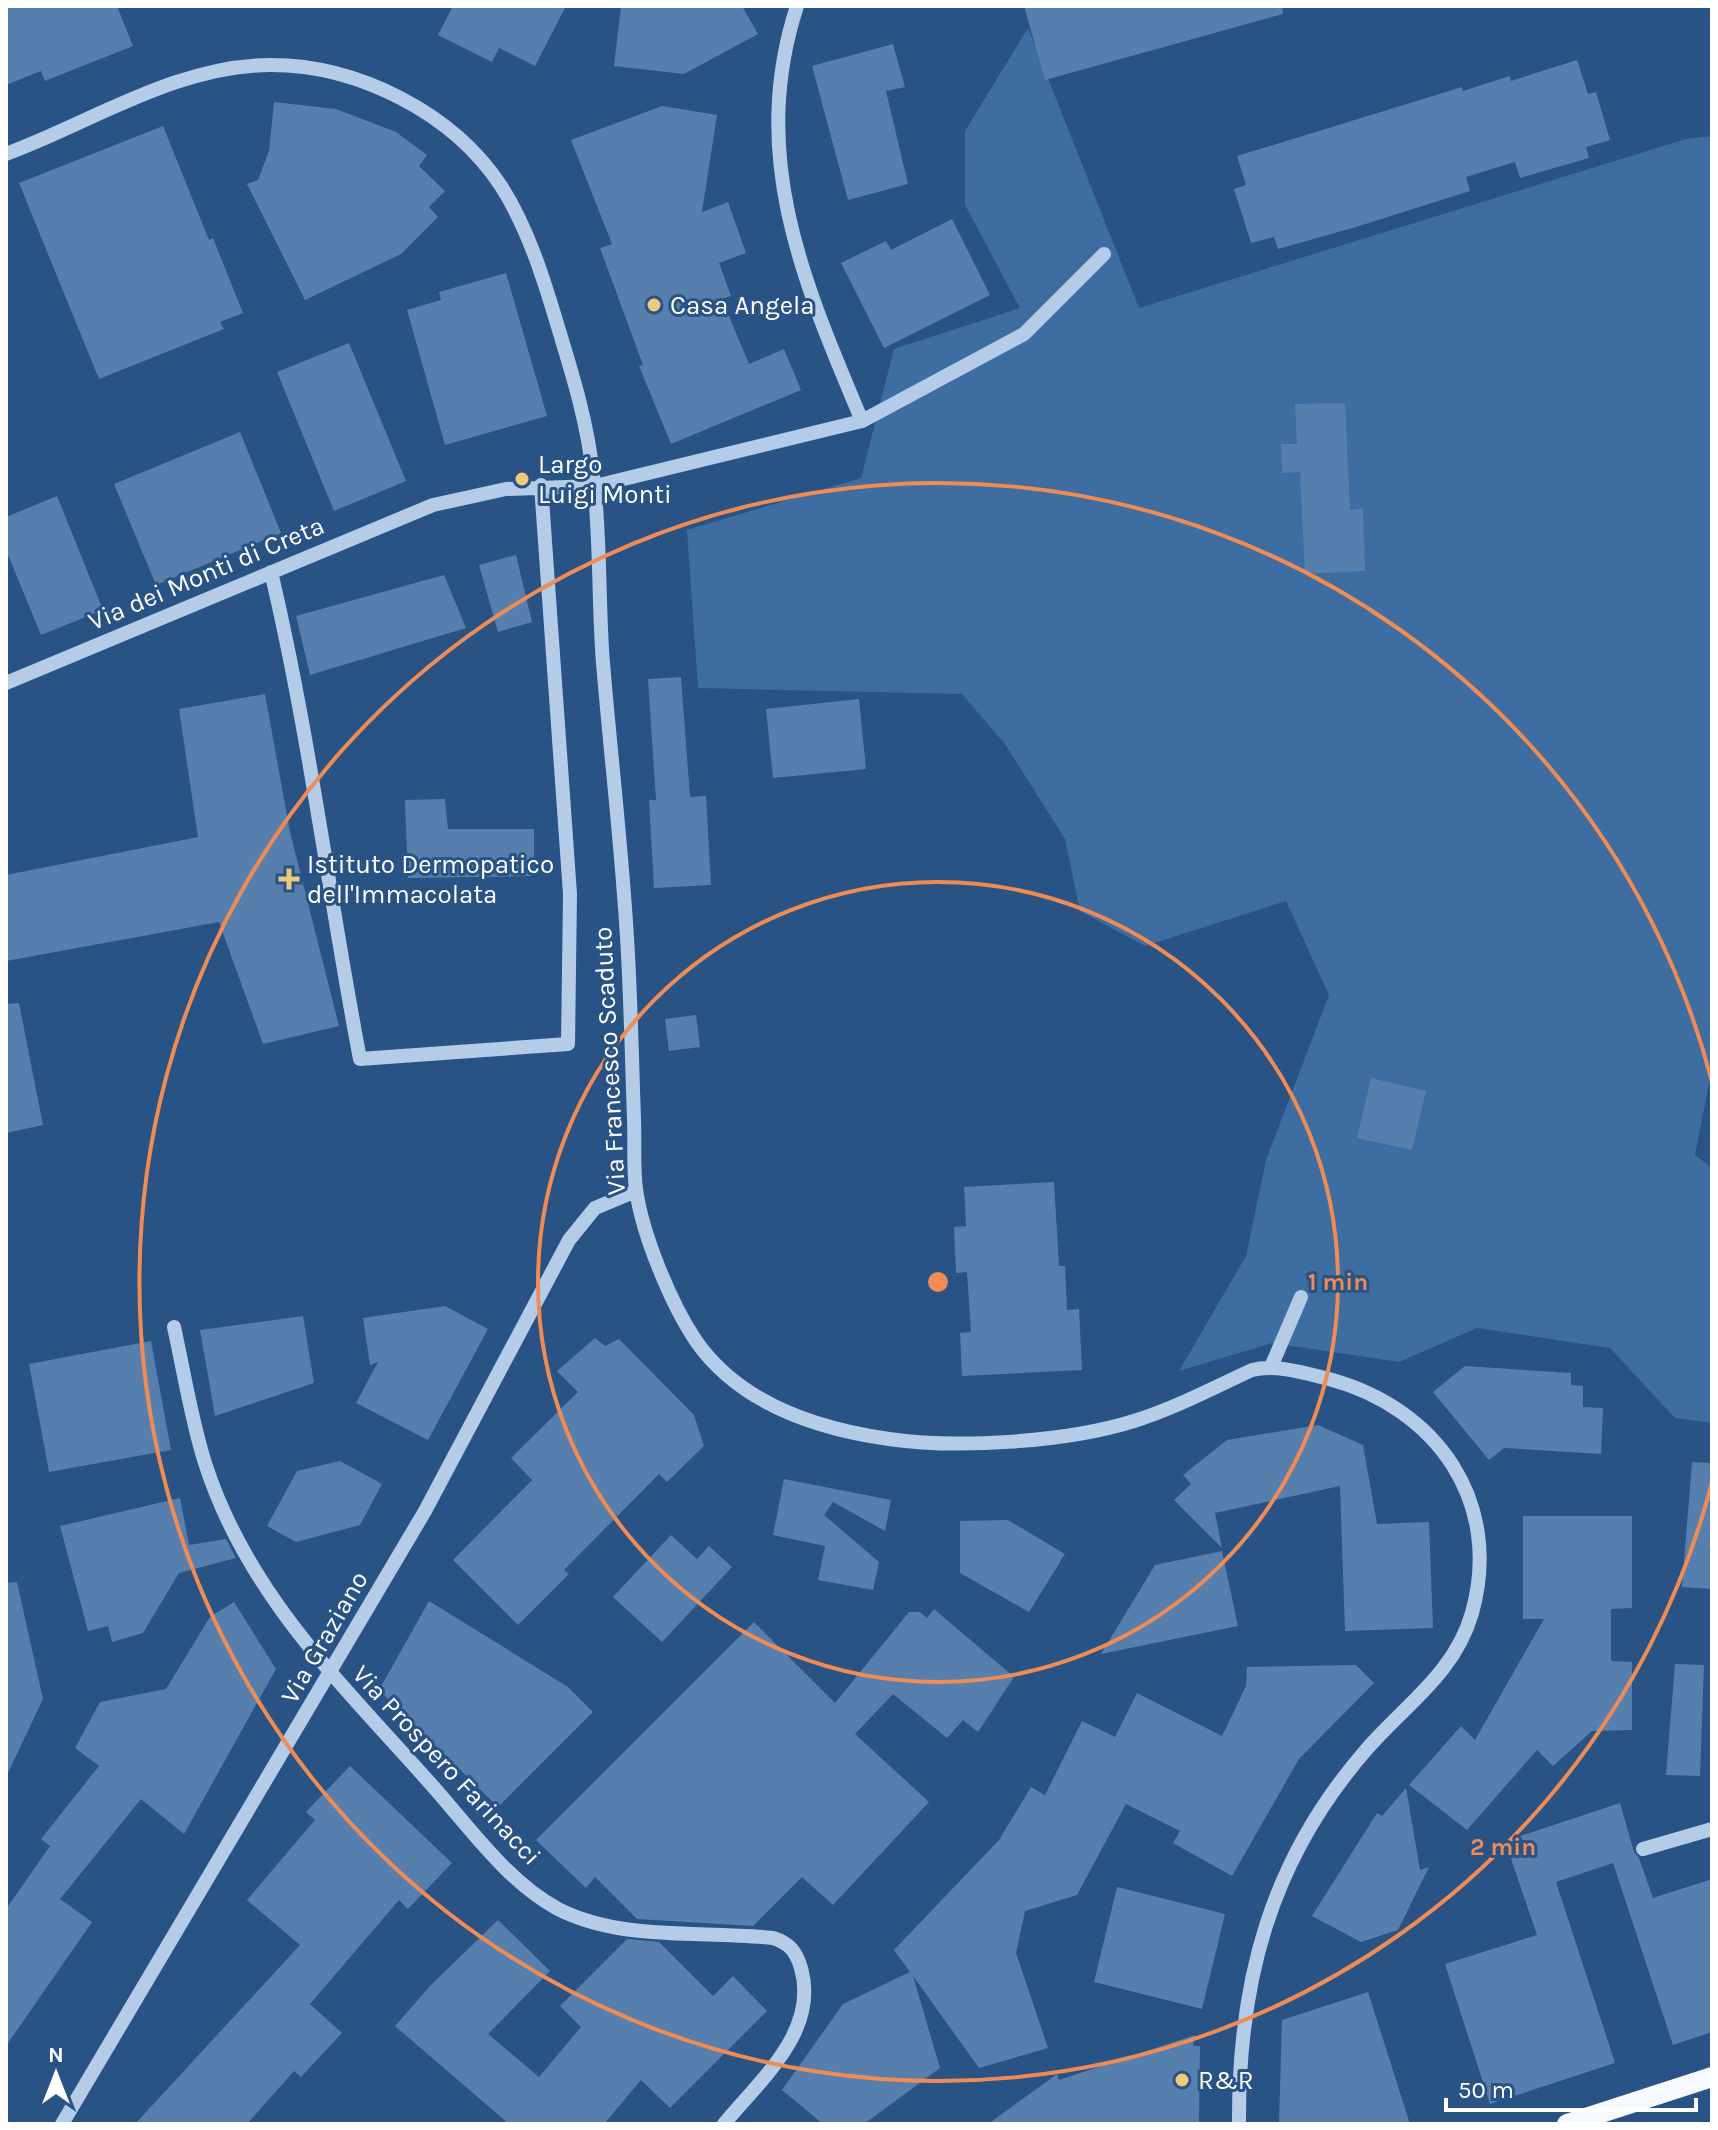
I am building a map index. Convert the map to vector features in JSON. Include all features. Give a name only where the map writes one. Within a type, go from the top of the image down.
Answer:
[{"type":"main road","points":[[1567,2124],[1712,2077]]},
{"type":"street","points":[[797,6],[785,49],[780,95],[784,205],[802,274],[862,421]]},
{"type":"street","name":"Via Francesco Scaduto","points":[[6,154],[160,89],[226,69],[276,65],[322,70],[360,81],[408,104],[445,127],[474,153],[498,182],[516,212],[566,351],[584,423],[595,486],[603,657],[628,955],[636,1191],[673,1297],[700,1347],[716,1366],[751,1393],[813,1422],[860,1435],[921,1442],[1055,1437],[1140,1419],[1252,1370],[1271,1367]]},
{"type":"street","points":[[271,572],[304,729],[337,940],[360,1059],[568,1044],[570,894],[541,485],[595,486],[862,421],[1024,334],[1104,254]]},
{"type":"street","name":"Via dei Monti di Creta","points":[[6,683],[425,509],[474,495],[541,485]]},
{"type":"street","name":"Via Graziano","points":[[62,2124],[425,1511],[569,1240],[595,1208],[636,1191]]},
{"type":"street","points":[[1239,2124],[1238,2075],[1250,1985],[1262,1938],[1290,1863],[1302,1836],[1333,1791],[1375,1741],[1450,1662],[1471,1617],[1481,1560],[1469,1496],[1448,1458],[1426,1431],[1403,1412],[1367,1392],[1317,1376],[1271,1367],[1301,1297]]},
{"type":"street","name":"Via Prospero Farinacci","points":[[174,1327],[206,1463],[218,1495],[256,1572],[298,1636],[329,1673],[511,1873],[558,1909],[609,1925],[668,1933],[759,1936],[787,1942],[804,1980],[805,2012],[783,2052],[724,2124]]},
{"type":"street","points":[[1643,1849],[1712,1829]]},
{"type":"shaded area","points":[[1028,28],[1139,308],[1686,139],[1712,136],[1712,1068],[1695,1155],[1712,1168],[1712,1423],[1675,1418],[1610,1348],[1477,1328],[1399,1362],[1272,1343],[1179,1371],[1246,1256],[1266,1160],[1329,995],[1286,901],[1145,946],[1080,911],[1065,839],[1005,744],[962,694],[698,688],[687,530],[861,478],[894,349],[1020,308],[965,205],[965,131]]},
{"type":"building","points":[[6,6],[117,6],[133,46],[45,81],[41,71],[6,85]]},
{"type":"building","points":[[453,6],[566,6],[535,66],[499,48],[492,62],[438,35]]},
{"type":"building","points":[[621,6],[742,6],[758,34],[684,74],[614,66]]},
{"type":"building","points":[[1024,6],[1282,6],[1283,14],[1045,80]]},
{"type":"building","points":[[893,44],[905,87],[886,91],[908,184],[848,200],[812,66]]},
{"type":"building","points":[[1577,60],[1588,94],[1596,92],[1610,140],[1586,147],[1589,158],[1520,178],[1515,162],[1466,177],[1470,191],[1356,227],[1278,249],[1274,237],[1251,243],[1234,189],[1246,185],[1237,156],[1462,87],[1463,91],[1510,76],[1511,81]]},
{"type":"building","points":[[274,102],[336,109],[396,132],[427,155],[419,166],[445,191],[429,207],[438,217],[401,254],[305,300],[247,184],[258,180],[269,151]]},
{"type":"building","points":[[662,106],[717,115],[702,212],[728,202],[746,253],[719,263],[731,296],[722,299],[749,364],[784,349],[801,390],[671,444],[639,366],[643,365],[600,248],[612,244],[571,140]]},
{"type":"building","points":[[163,126],[209,240],[213,238],[243,313],[220,322],[224,329],[99,379],[19,183]]},
{"type":"building","points":[[952,219],[990,295],[884,348],[841,263],[886,241],[891,250]]},
{"type":"building","points":[[506,273],[547,416],[445,445],[407,310],[441,300],[439,292]]},
{"type":"building","points":[[349,343],[406,481],[334,511],[277,372]]},
{"type":"building","points":[[1345,403],[1350,510],[1363,508],[1365,571],[1305,574],[1300,472],[1282,473],[1281,444],[1297,444],[1295,404]]},
{"type":"building","points":[[240,432],[281,533],[156,585],[114,484]]},
{"type":"building","points":[[57,496],[103,610],[41,635],[6,550],[6,517]]},
{"type":"building","points":[[516,555],[532,622],[498,632],[479,565]]},
{"type":"building","points":[[444,575],[466,628],[310,675],[296,616]]},
{"type":"building","points":[[681,677],[690,797],[706,796],[711,885],[654,888],[649,800],[656,800],[648,679]]},
{"type":"building","points":[[265,694],[290,832],[339,1026],[263,1044],[219,922],[6,961],[6,875],[198,837],[179,709]]},
{"type":"building","points":[[859,699],[866,769],[773,778],[766,709]]},
{"type":"building","points":[[445,799],[448,829],[534,829],[534,876],[408,878],[405,800]]},
{"type":"building","points":[[19,1003],[43,1125],[6,1133],[6,1004]]},
{"type":"building","points":[[696,1015],[700,1047],[669,1051],[665,1019]]},
{"type":"building","points":[[1371,1078],[1426,1091],[1412,1150],[1357,1138]]},
{"type":"building","points":[[1054,1182],[1059,1266],[1065,1266],[1067,1310],[1079,1309],[1082,1370],[962,1376],[960,1333],[971,1332],[967,1272],[956,1273],[954,1227],[966,1226],[964,1187]]},
{"type":"building","points":[[445,1306],[488,1329],[428,1440],[356,1403],[378,1362],[370,1365],[363,1318]]},
{"type":"building","points":[[303,1316],[314,1383],[215,1416],[200,1330]]},
{"type":"building","points":[[595,1338],[605,1346],[619,1339],[694,1415],[704,1446],[667,1482],[659,1474],[564,1570],[569,1574],[518,1625],[453,1560],[532,1480],[511,1458],[578,1392],[557,1371]]},
{"type":"building","points":[[151,1341],[171,1450],[49,1472],[29,1364]]},
{"type":"building","points":[[1465,1366],[1571,1373],[1571,1385],[1583,1386],[1583,1407],[1603,1408],[1601,1454],[1504,1448],[1489,1460],[1433,1392]]},
{"type":"building","points":[[1318,1425],[1363,1445],[1377,1524],[1429,1522],[1433,1628],[1345,1631],[1340,1486],[1215,1513],[1222,1548],[1174,1500],[1191,1484],[1183,1475],[1227,1440]]},
{"type":"building","points":[[340,1461],[382,1484],[360,1525],[296,1542],[267,1526],[297,1471]]},
{"type":"building","points":[[1692,1462],[1712,1463],[1712,1589],[1682,1587]]},
{"type":"building","points":[[784,1479],[891,1500],[885,1531],[833,1502],[824,1515],[879,1562],[873,1590],[818,1580],[825,1546],[773,1535]]},
{"type":"building","points":[[180,1498],[189,1545],[226,1539],[236,1558],[179,1573],[143,1633],[112,1642],[108,1626],[88,1631],[60,1526]]},
{"type":"building","points":[[1523,1516],[1632,1516],[1632,1608],[1611,1609],[1611,1661],[1632,1662],[1632,1730],[1592,1731],[1553,1766],[1537,1750],[1467,1830],[1409,1785],[1461,1726],[1475,1740],[1544,1619],[1523,1619]]},
{"type":"building","points":[[1008,1520],[1065,1554],[1029,1612],[960,1573],[960,1521]]},
{"type":"building","points":[[671,1535],[697,1559],[709,1546],[732,1567],[662,1642],[613,1597]]},
{"type":"building","points":[[1222,1551],[1238,1626],[1101,1654],[1155,1565]]},
{"type":"building","points":[[17,1582],[43,1699],[6,1777],[6,1583]]},
{"type":"building","points":[[429,1601],[568,1687],[593,1712],[498,1807],[379,1690]]},
{"type":"building","points":[[234,1602],[276,1669],[184,1834],[141,1799],[60,1899],[92,1922],[6,2046],[6,1909],[50,1846],[41,1839],[99,1766],[75,1748],[100,1702],[166,1689],[210,1617]]},
{"type":"building","points":[[934,1609],[1014,1677],[978,1732],[963,1720],[947,1738],[893,1694],[855,1734],[929,1802],[833,1905],[802,1877],[753,1926],[637,1919],[595,1877],[586,1888],[536,1840],[754,1622],[835,1703],[909,1612],[920,1612],[927,1618]]},
{"type":"building","points":[[1675,1664],[1704,1665],[1700,1776],[1666,1775]]},
{"type":"building","points":[[1356,1665],[1374,1683],[1299,1759],[1232,1876],[1173,1843],[1180,1831],[1126,1804],[1077,1895],[1025,1911],[1016,1953],[1048,2048],[979,2068],[913,1976],[940,2068],[864,2124],[823,2124],[782,2090],[843,2004],[910,1972],[894,1950],[999,1840],[1031,1787],[1045,1795],[1082,1721],[1115,1737],[1137,1693],[1222,1736],[1246,1686],[1247,1667]]},
{"type":"building","points":[[350,1766],[452,1863],[408,1909],[399,1900],[310,2004],[342,2033],[301,2077],[294,2071],[247,2124],[135,2124],[300,1945],[247,1900],[315,1820],[306,1812]]},
{"type":"building","points":[[1406,1788],[1420,1870],[1429,1867],[1398,1930],[1361,1942],[1312,1916],[1377,1813],[1382,1816]]},
{"type":"building","points":[[1620,1803],[1634,1852],[1653,1898],[1712,1879],[1712,2032],[1673,2045],[1613,1863],[1556,1882],[1615,2063],[1490,2104],[1445,1964],[1537,1935],[1505,1841]]},
{"type":"building","points":[[1117,1887],[1225,1914],[1202,2009],[1094,1982]]},
{"type":"building","points":[[498,1920],[550,1971],[488,2034],[539,2077],[581,2027],[560,2006],[627,1939],[659,1942],[713,1996],[733,1976],[767,2011],[670,2108],[641,2080],[604,2124],[509,2124],[395,2026],[431,1985]]},
{"type":"building","points":[[1368,1992],[1410,2124],[1279,2124],[1282,2020]]},
{"type":"building","points":[[1195,2035],[1193,2046],[1200,2046],[1199,2124],[988,2124],[1057,2074],[1059,2080]]},
{"type":"place","name":"Casa Angela","points":[[654,305]]},
{"type":"place","name":"Largo Luigi Monti","points":[[522,479]]},
{"type":"place","name":"Istituto Dermopatico dell'Immacolata","points":[[289,879]]},
{"type":"place","name":"R&R","points":[[1182,2080]]}]
